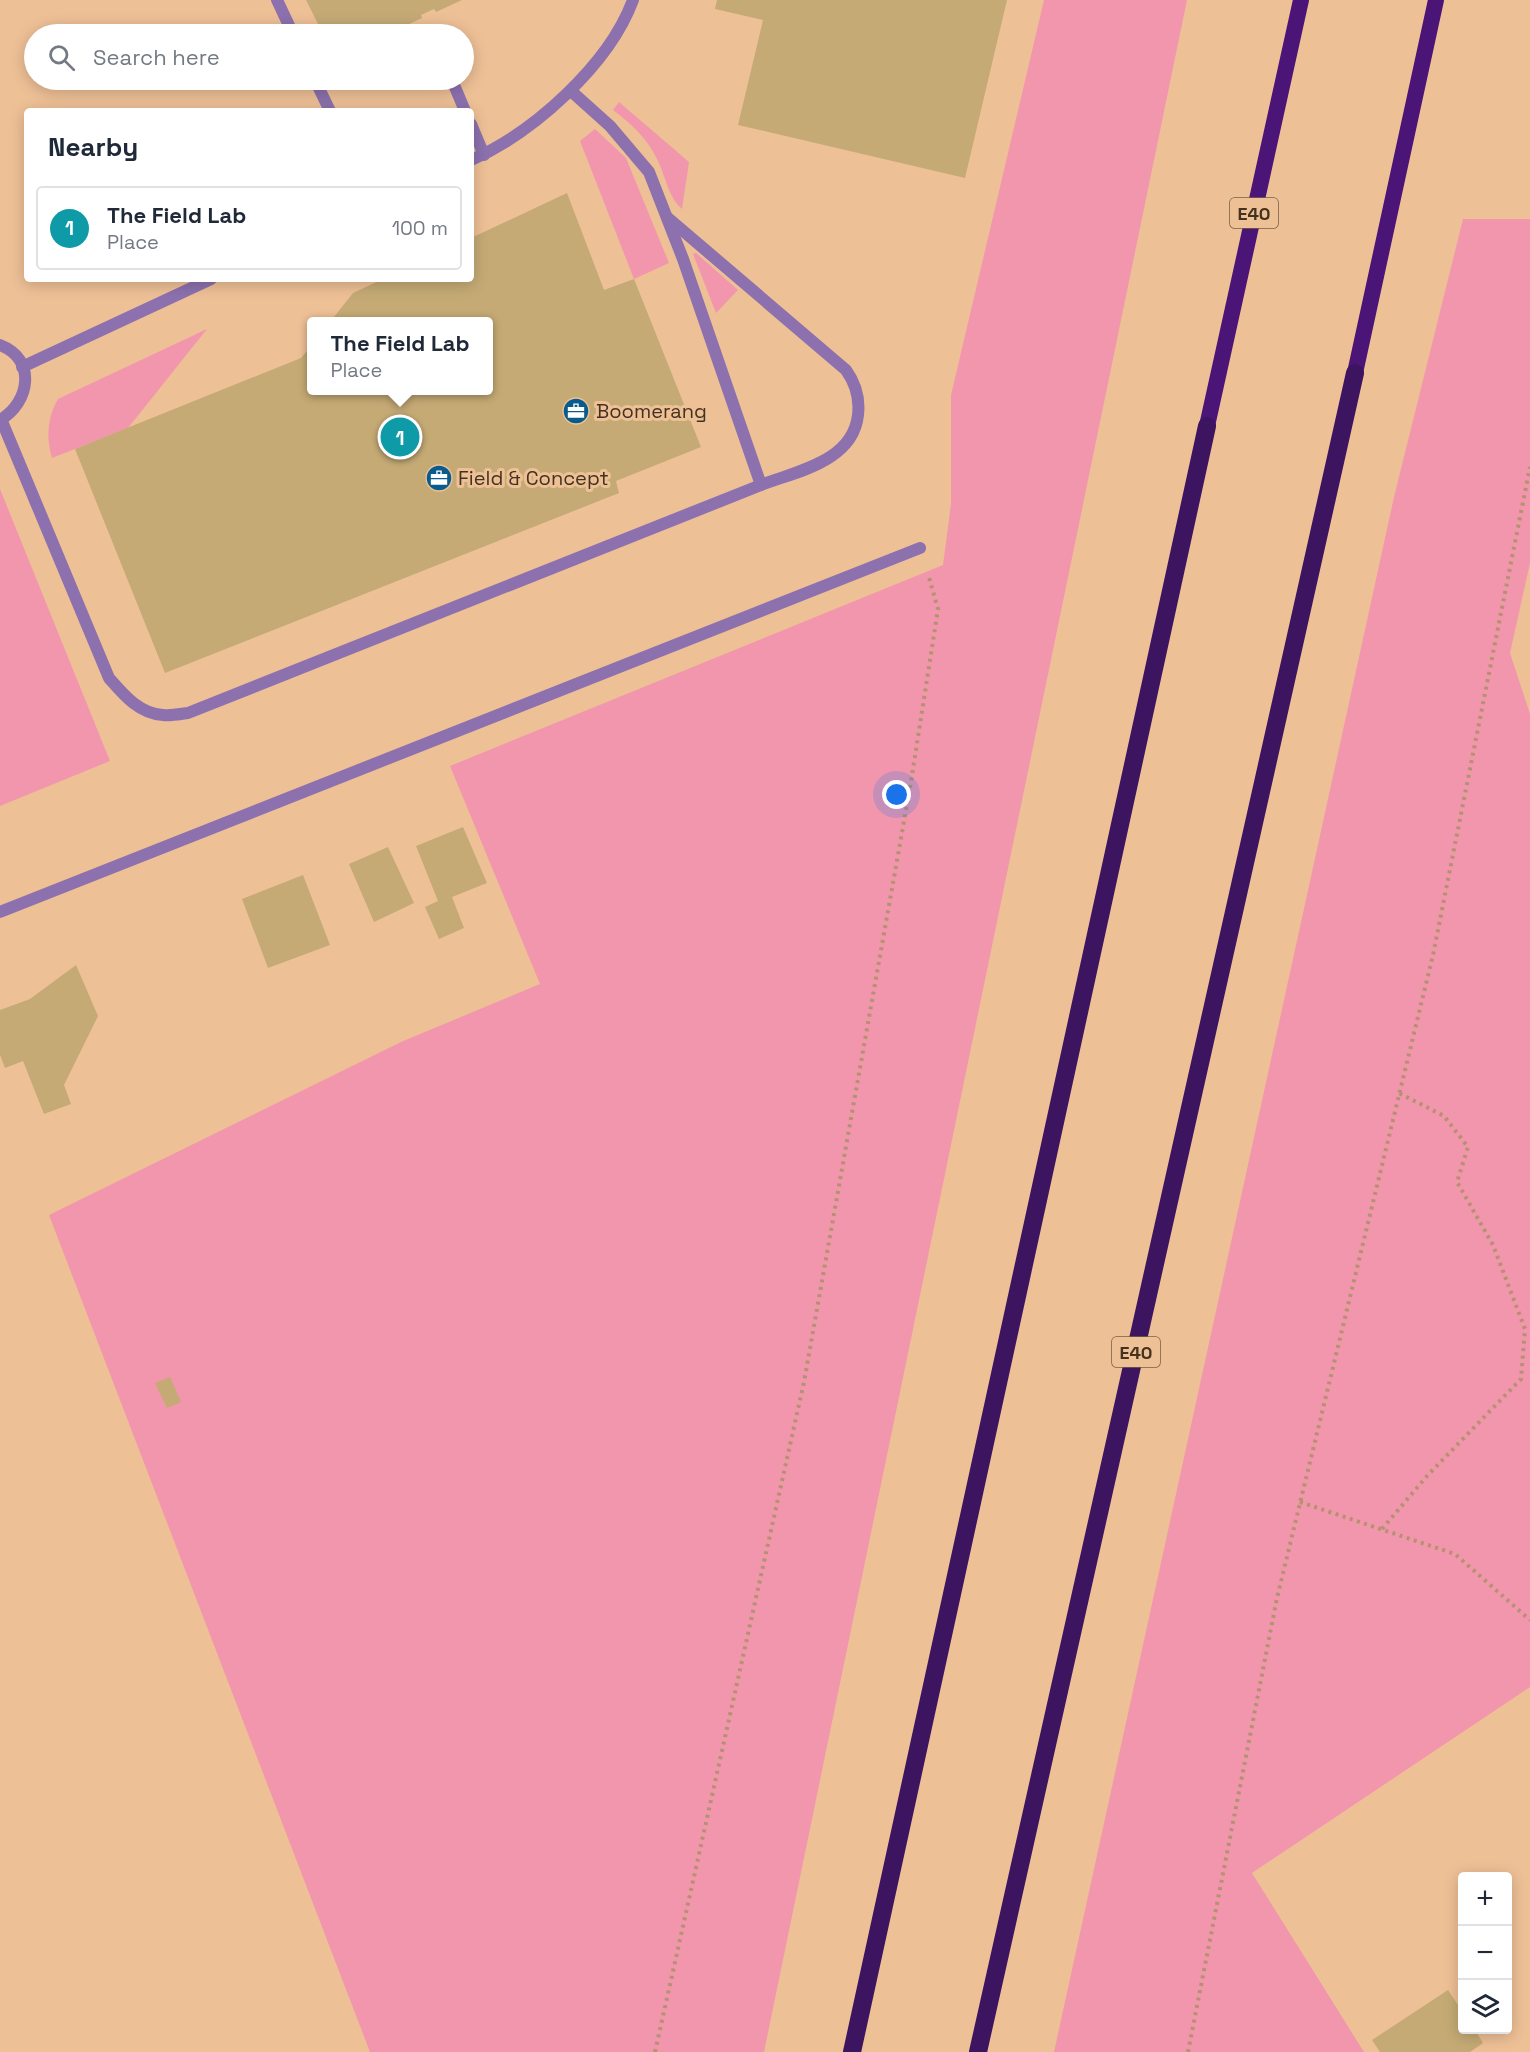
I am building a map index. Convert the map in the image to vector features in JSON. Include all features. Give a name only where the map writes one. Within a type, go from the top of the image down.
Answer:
[{"type":"highway","name":"E40","points":[[852,2052],[1301,0]]},
{"type":"highway","name":"E40","points":[[978,2052],[1355,373],[1436,0]]},
{"type":"street","points":[[277,0],[288,24]]},
{"type":"street","points":[[474,159],[484,155],[537,119],[571,91],[605,52],[630,10],[633,0]]},
{"type":"street","points":[[320,90],[329,108]]},
{"type":"street","points":[[456,90],[464,108]]},
{"type":"street","points":[[571,91],[610,126],[649,172],[761,485]]},
{"type":"street","points":[[474,131],[484,155]]},
{"type":"street","points":[[0,345],[15,355],[22,367],[25,391],[20,403],[12,413],[0,420],[109,678],[127,699],[147,711],[163,716],[188,713],[827,460],[847,444],[857,426],[859,406],[854,381],[846,370],[667,217]]},
{"type":"street","points":[[22,367],[205,282]]},
{"type":"street","points":[[0,912],[920,548]]},
{"type":"path","points":[[1188,2052],[1277,1598],[1432,955],[1530,467]]},
{"type":"path","points":[[655,2052],[804,1382],[907,805],[938,609],[920,548]]},
{"type":"path","points":[[1382,1529],[1427,1476],[1521,1379],[1525,1329],[1493,1245],[1457,1182],[1468,1147],[1444,1116],[1399,1093]]},
{"type":"path","points":[[1300,1502],[1455,1554],[1530,1620]]},
{"type":"shaded area","points":[[1044,0],[1187,0],[764,2052],[370,2052],[49,1215],[401,1042],[540,984],[450,766],[943,565],[951,504],[951,395]]},
{"type":"shaded area","points":[[619,102],[689,162],[682,209],[672,196],[657,159],[647,142],[613,110]]},
{"type":"shaded area","points":[[595,129],[626,158],[669,263],[634,279],[580,141]]},
{"type":"shaded area","points":[[1463,219],[1530,219],[1530,563],[1510,653],[1530,714],[1530,1687],[1252,1873],[1364,2052],[1054,2052],[1394,497]]},
{"type":"shaded area","points":[[696,253],[738,290],[716,313],[693,254]]},
{"type":"shaded area","points":[[207,329],[128,428],[52,458],[49,428],[58,399]]},
{"type":"shaded area","points":[[0,489],[110,761],[0,806]]},
{"type":"building","points":[[306,0],[462,0],[436,12],[434,9],[409,24],[318,24]]},
{"type":"building","points":[[717,0],[1007,0],[965,178],[738,125],[763,20],[715,9]]},
{"type":"building","points":[[567,193],[604,290],[634,279],[701,447],[616,481],[619,493],[165,673],[75,449],[301,358],[307,351],[307,395],[493,395],[493,317],[334,317],[353,293],[377,282],[474,282],[474,237]]},
{"type":"building","points":[[463,827],[487,883],[452,897],[464,928],[439,939],[425,907],[438,901],[416,846]]},
{"type":"building","points":[[388,847],[414,903],[374,922],[349,864]]},
{"type":"building","points":[[303,875],[330,945],[268,968],[242,899]]},
{"type":"building","points":[[76,965],[98,1016],[64,1085],[71,1104],[44,1114],[23,1061],[5,1068],[0,1055],[0,1010],[30,999]]},
{"type":"building","points":[[170,1377],[181,1402],[167,1408],[155,1383]]},
{"type":"building","points":[[1448,1990],[1458,2005],[1458,2034],[1477,2034],[1483,2043],[1470,2052],[1380,2052],[1372,2040]]},
{"type":"place","name":"Boomerang","points":[[576,411]]},
{"type":"place","name":"The Field Lab","points":[[400,437]]},
{"type":"place","name":"Field & Concept","points":[[439,478]]}]
